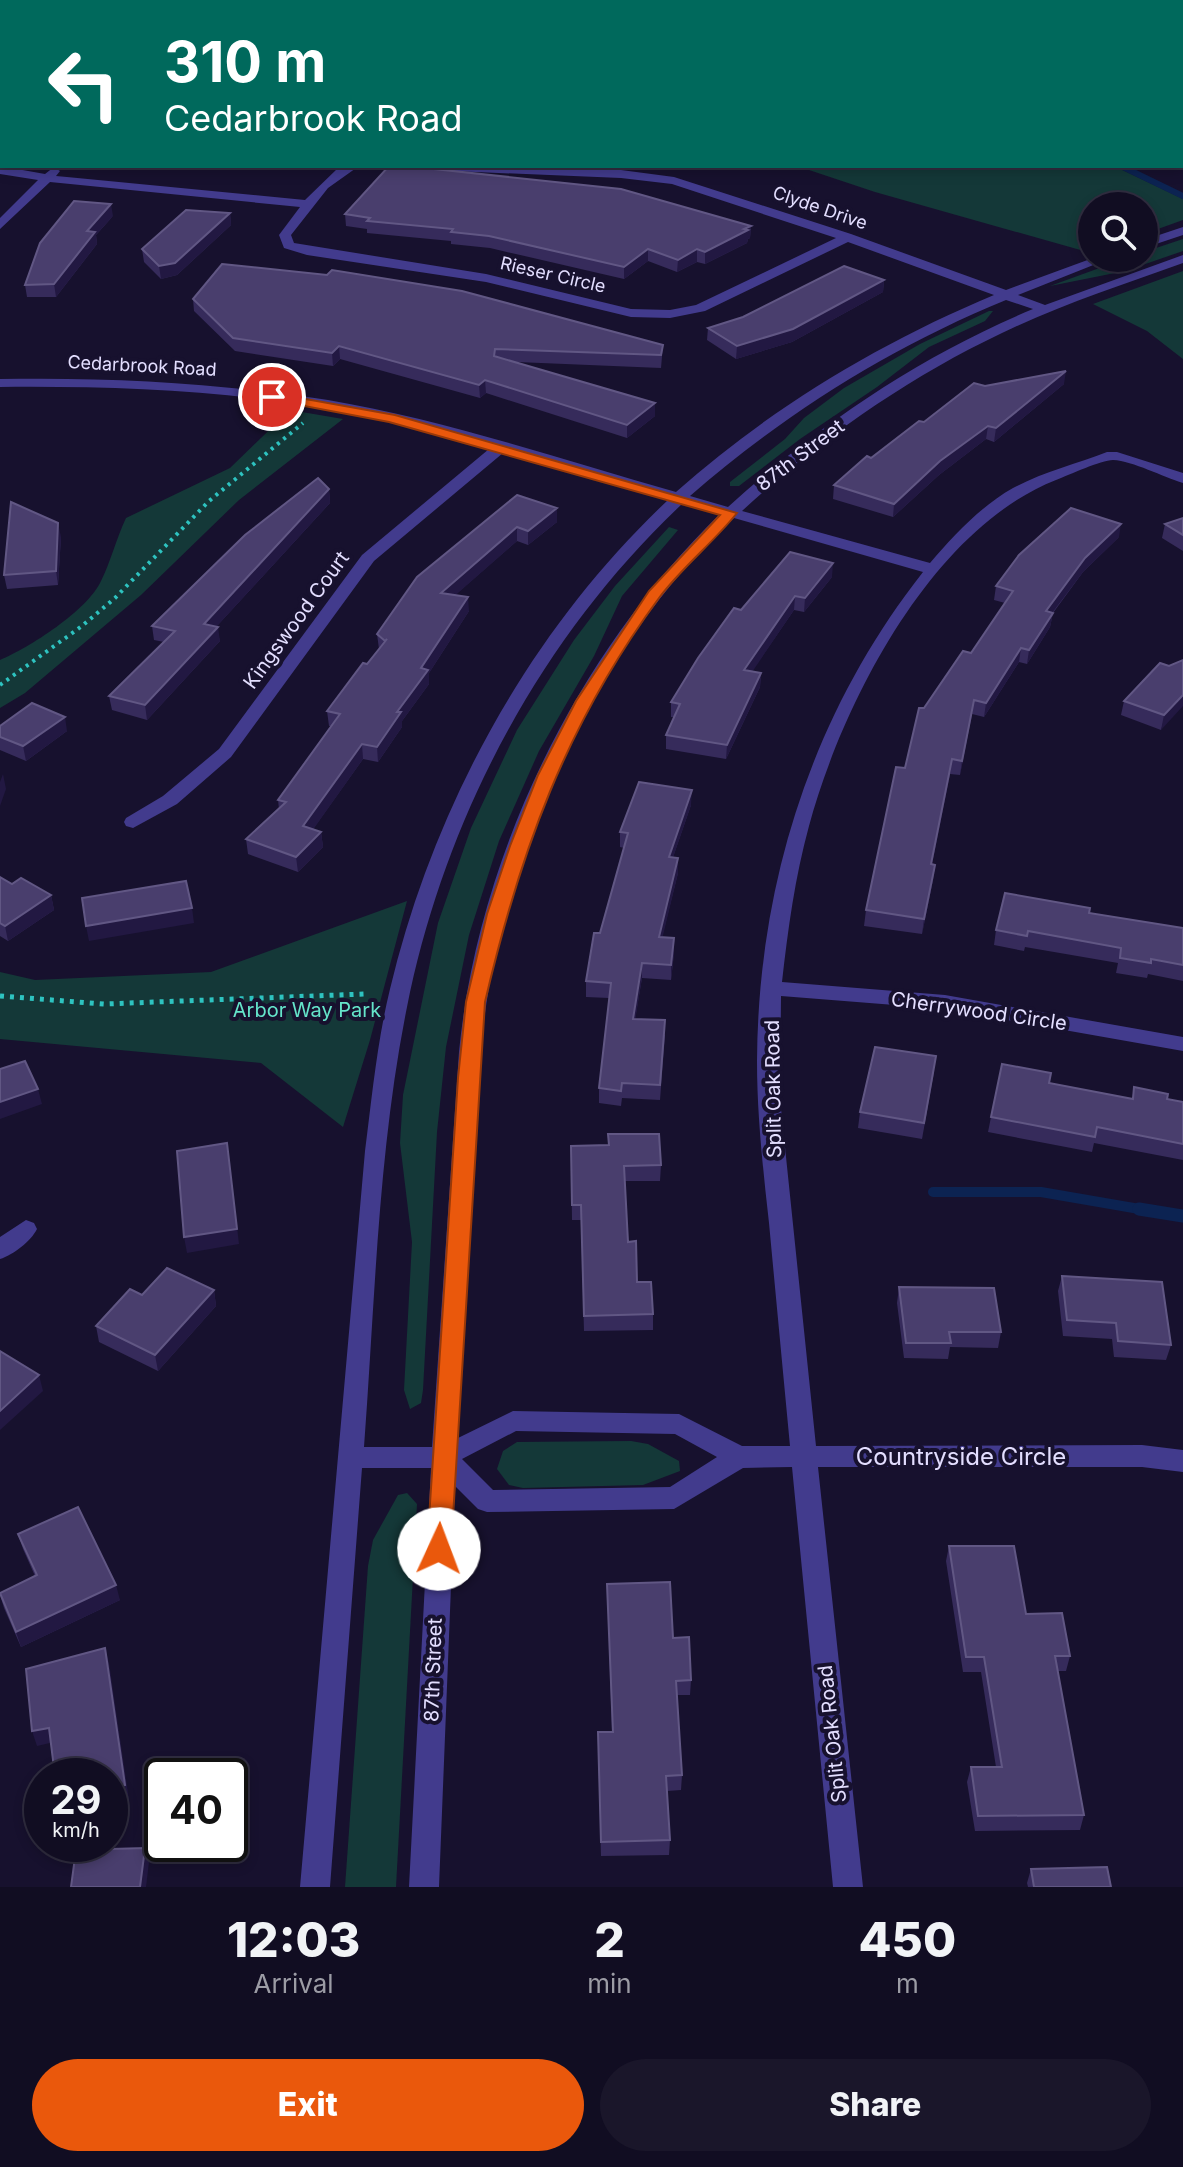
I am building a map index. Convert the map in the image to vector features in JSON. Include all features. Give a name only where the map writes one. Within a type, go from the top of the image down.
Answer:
[{"type":"street","points":[[0,225],[57,168]]},
{"type":"street","points":[[0,170],[310,204],[335,173],[348,168]]},
{"type":"street","name":"Clyde Drive","points":[[480,168],[607,173],[674,181],[847,237],[1008,293],[1047,310]]},
{"type":"street","name":"Rieser Circle","points":[[310,204],[285,235],[288,245],[296,249],[486,278],[641,313],[670,314],[700,308],[847,237]]},
{"type":"street","points":[[1158,239],[1183,231]]},
{"type":"street","name":"87th Street","points":[[424,1887],[443,1457],[475,1002],[496,914],[546,775],[584,701],[654,594],[730,513],[842,423],[914,375],[976,340],[1183,259]]},
{"type":"street","name":"87th Street","points":[[315,1887],[386,1073],[401,986],[426,898],[473,781],[528,678],[605,576],[679,498],[795,407],[869,361],[1008,293],[1078,268]]},
{"type":"street","name":"Cedarbrook Road","points":[[0,383],[124,383],[243,392],[391,418],[932,569]]},
{"type":"street","name":"Kingswood Court","points":[[133,822],[170,800],[225,753],[368,558],[500,448]]},
{"type":"street","name":"Split Oak Road","points":[[848,1887],[773,1154],[768,1046],[780,905],[809,789],[831,731],[866,664],[932,569],[966,532],[1008,498],[1112,455],[1183,478]]},
{"type":"street","name":"Cherrywood Circle","points":[[773,988],[945,1002],[1183,1044]]},
{"type":"street","points":[[0,1250],[26,1229]]},
{"type":"street","name":"Countryside Circle","points":[[351,1458],[443,1457],[513,1421],[679,1424],[739,1457],[1142,1456],[1183,1461]]},
{"type":"street","points":[[443,1457],[487,1501],[674,1498],[739,1457]]},
{"type":"path","points":[[0,685],[82,626],[115,598],[209,501],[304,423]]},
{"type":"path","points":[[0,996],[104,1004],[365,994]]},
{"type":"green space","points":[[803,168],[1118,168],[1183,199],[1183,220],[1158,229],[1158,192],[1078,192],[1078,249],[875,192]]},
{"type":"green space","points":[[1183,239],[1183,251],[1158,260],[1158,247]]},
{"type":"green space","points":[[1183,271],[1183,359],[1147,331],[1093,304]]},
{"type":"green space","points":[[1088,272],[1120,272],[1050,286]]},
{"type":"green space","points":[[993,311],[985,321],[929,347],[739,486],[730,486],[730,482],[785,439],[804,418],[844,388],[920,344]]},
{"type":"green space","points":[[290,410],[343,419],[239,500],[141,595],[25,693],[0,708],[0,660],[41,637],[84,604],[101,581],[126,518],[230,468]]},
{"type":"green space","points":[[669,527],[678,530],[622,596],[594,656],[539,751],[499,841],[469,935],[446,1047],[437,1132],[423,1390],[421,1403],[410,1409],[404,1390],[412,1242],[400,1143],[403,1095],[438,923],[471,828],[517,730],[574,640],[615,586]]},
{"type":"green space","name":"Arbor Way Park","points":[[407,901],[343,1127],[261,1063],[0,1039],[0,972],[35,980],[211,972]]},
{"type":"green space","points":[[631,1441],[648,1444],[679,1461],[680,1471],[643,1485],[523,1488],[509,1485],[497,1469],[503,1451],[517,1442]]},
{"type":"green space","points":[[407,1493],[417,1504],[396,1887],[345,1887],[368,1566],[373,1540],[398,1495]]},
{"type":"building","points":[[387,168],[425,168],[621,189],[751,226],[705,252],[697,249],[678,260],[648,249],[624,267],[489,236],[451,232],[453,229],[367,221],[370,218],[345,214]]},
{"type":"building","points":[[74,201],[111,204],[87,231],[95,232],[54,284],[25,285],[40,243]]},
{"type":"building","points":[[186,210],[230,213],[175,263],[159,266],[142,249]]},
{"type":"building","points":[[222,264],[327,275],[332,270],[462,291],[663,345],[661,355],[495,349],[494,356],[655,403],[627,425],[485,380],[479,385],[339,346],[332,353],[233,338],[193,299]]},
{"type":"building","points":[[844,266],[884,280],[793,329],[737,346],[708,328],[743,317]]},
{"type":"building","points":[[1066,371],[996,428],[988,426],[940,461],[894,504],[834,485],[867,456],[871,458],[919,421],[924,422],[974,383],[985,386]]},
{"type":"building","points":[[318,478],[329,489],[204,624],[218,627],[145,705],[109,696],[175,631],[152,626],[245,535]]},
{"type":"building","points":[[517,495],[557,508],[528,531],[517,527],[441,593],[468,597],[421,668],[428,670],[397,712],[401,712],[377,747],[362,744],[303,826],[321,832],[296,857],[246,839],[286,802],[278,800],[340,714],[327,711],[363,663],[367,664],[387,639],[385,641],[377,634],[417,577]]},
{"type":"building","points":[[11,502],[58,523],[56,571],[4,575]]},
{"type":"building","points":[[1071,508],[1121,524],[1085,558],[1046,611],[1053,613],[1029,650],[1021,648],[986,703],[974,700],[962,761],[952,759],[931,864],[935,865],[924,919],[866,910],[896,767],[905,768],[919,708],[924,708],[963,651],[971,653],[1013,591],[996,586],[1019,555]]},
{"type":"building","points":[[1183,518],[1183,535],[1165,524]]},
{"type":"building","points":[[790,552],[833,563],[805,598],[795,596],[744,670],[761,673],[727,745],[666,735],[680,704],[671,702],[698,658],[734,608],[741,610]]},
{"type":"building","points":[[1183,660],[1183,695],[1164,715],[1124,701],[1160,663],[1169,666]]},
{"type":"building","points":[[32,703],[65,717],[23,746],[0,737],[0,726]]},
{"type":"building","points":[[639,782],[692,790],[669,857],[678,858],[659,937],[674,938],[671,965],[642,963],[633,1019],[665,1020],[660,1085],[622,1083],[621,1091],[599,1088],[611,983],[586,981],[594,933],[600,933],[628,833],[620,832]]},
{"type":"building","points":[[0,877],[12,884],[21,878],[51,895],[5,926],[0,923]]},
{"type":"building","points":[[186,881],[192,908],[86,926],[82,898]]},
{"type":"building","points":[[1005,893],[1090,908],[1089,913],[1183,928],[1183,965],[1151,959],[1151,963],[1120,958],[1121,948],[1028,931],[1027,936],[996,930]]},
{"type":"building","points":[[875,1047],[936,1056],[924,1123],[860,1112]]},
{"type":"building","points":[[25,1061],[38,1089],[0,1102],[0,1069]]},
{"type":"building","points":[[1002,1064],[1051,1073],[1049,1083],[1133,1099],[1134,1087],[1168,1094],[1167,1099],[1183,1102],[1183,1144],[1097,1127],[1095,1137],[991,1117]]},
{"type":"building","points":[[608,1134],[659,1134],[661,1165],[624,1166],[628,1242],[636,1241],[637,1282],[651,1282],[653,1314],[584,1316],[581,1205],[572,1205],[571,1146],[609,1145]]},
{"type":"building","points":[[227,1143],[237,1229],[184,1237],[177,1151]]},
{"type":"building","points":[[167,1268],[214,1290],[155,1355],[96,1326],[130,1289],[142,1295]]},
{"type":"building","points":[[1062,1276],[1162,1282],[1171,1345],[1118,1341],[1116,1323],[1067,1320]]},
{"type":"building","points":[[899,1287],[994,1288],[1001,1332],[949,1332],[951,1343],[906,1343]]},
{"type":"building","points":[[0,1351],[39,1375],[0,1411]]},
{"type":"building","points":[[78,1507],[116,1585],[16,1632],[0,1593],[37,1575],[18,1534]]},
{"type":"building","points":[[949,1546],[1014,1546],[1026,1614],[1062,1613],[1070,1656],[1055,1656],[1084,1815],[978,1816],[971,1767],[1002,1767],[984,1657],[966,1657]]},
{"type":"building","points":[[670,1582],[673,1638],[689,1637],[691,1680],[676,1681],[682,1775],[666,1776],[670,1840],[601,1842],[598,1732],[613,1732],[607,1584]]},
{"type":"building","points":[[105,1648],[121,1758],[53,1758],[49,1728],[32,1731],[26,1669]]},
{"type":"building","points":[[128,1848],[144,1848],[140,1887],[71,1887],[74,1862],[128,1862]]},
{"type":"building","points":[[1107,1867],[1111,1887],[1034,1887],[1031,1869]]},
{"type":"waterway","points":[[1125,168],[1183,196]]},
{"type":"waterway","points":[[933,1192],[1041,1192],[1144,1210]]},
{"type":"waterway","points":[[1139,1209],[1144,1210]]},
{"type":"waterway","points":[[1144,1210],[1183,1216]]},
{"type":"waterway","points":[[1144,1210],[1151,1211]]},
{"type":"route","points":[[272,397],[391,418],[730,513],[654,594],[584,701],[546,775],[496,914],[475,1002],[468,1078],[439,1549]]}]
